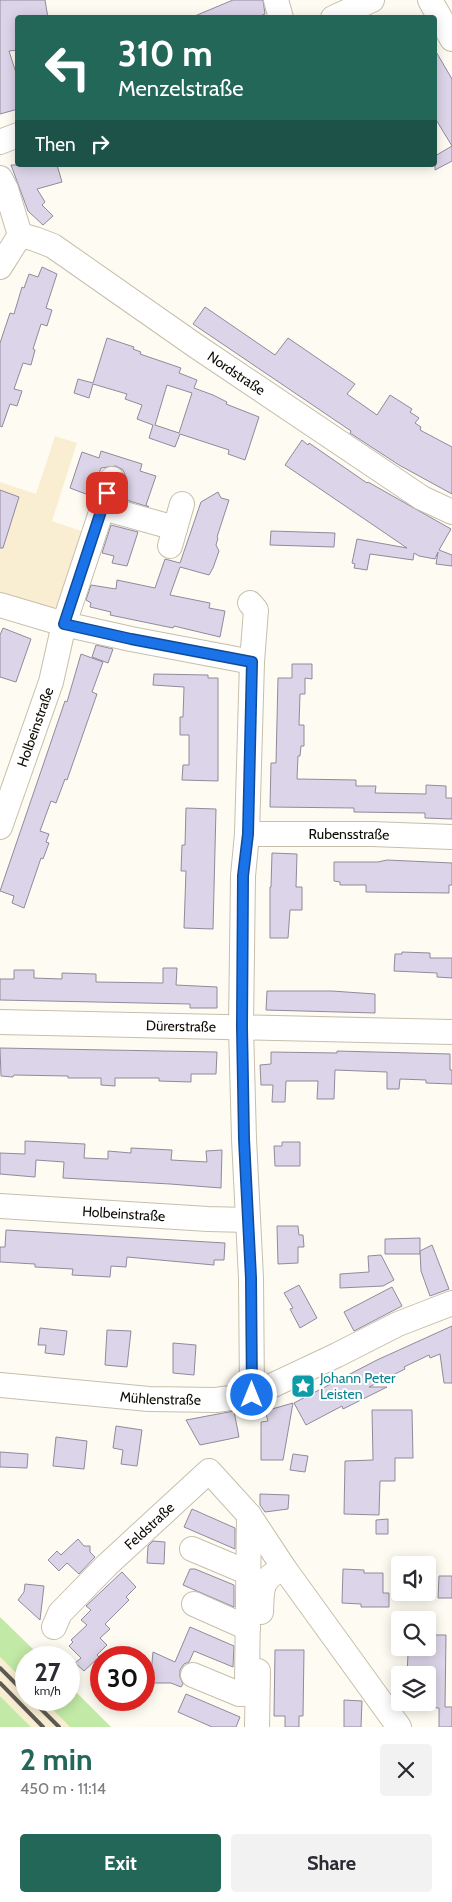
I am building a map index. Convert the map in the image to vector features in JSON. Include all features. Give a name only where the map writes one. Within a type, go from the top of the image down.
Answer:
[{"type":"street","points":[[276,0],[280,15]]},
{"type":"street","points":[[339,15],[372,0]]},
{"type":"street","points":[[430,0],[452,39]]},
{"type":"street","points":[[0,142],[15,136]]},
{"type":"street","points":[[0,178],[9,197],[20,235],[0,267]]},
{"type":"street","name":"Nordstraße","points":[[20,235],[35,238],[53,246],[196,346],[422,498],[452,512]]},
{"type":"street","name":"Holbeinstraße","points":[[0,827],[51,682],[64,624],[112,479]]},
{"type":"street","points":[[103,508],[172,537],[182,504]]},
{"type":"street","points":[[250,603],[256,610],[252,662],[248,834],[243,876],[242,1027],[244,1139],[251,1278],[252,1395]]},
{"type":"street","points":[[0,606],[64,624],[131,639],[252,662]]},
{"type":"street","name":"Rubensstraße","points":[[248,834],[363,834],[452,837]]},
{"type":"street","name":"Dürerstraße","points":[[0,1022],[452,1032]]},
{"type":"street","name":"Holbeinstraße","points":[[0,1206],[248,1220]]},
{"type":"street","name":"Mühlenstraße","points":[[0,1385],[150,1399],[216,1400],[252,1395],[338,1355],[398,1324],[452,1302]]},
{"type":"street","name":"Feldstraße","points":[[54,1628],[60,1614],[107,1565],[209,1471],[249,1516],[284,1568],[400,1727]]},
{"type":"street","points":[[193,1675],[239,1694],[244,1694],[247,1686],[249,1516]]},
{"type":"street","points":[[192,1549],[249,1573]]},
{"type":"street","points":[[257,1727],[262,1585],[271,1574],[284,1568]]},
{"type":"street","points":[[194,1604],[248,1628]]},
{"type":"shaded area","points":[[55,436],[77,443],[52,521],[87,533],[62,602],[53,609],[0,594],[0,482],[36,494]]},
{"type":"shaded area","points":[[0,1657],[15,1672],[15,1711],[0,1696]]},
{"type":"shaded area","points":[[15,1711],[54,1711],[70,1727],[31,1727]]},
{"type":"green space","points":[[0,1617],[30,1646],[15,1646],[15,1672],[0,1657]]},
{"type":"green space","points":[[0,1696],[31,1727],[0,1727]]},
{"type":"green space","points":[[80,1696],[90,1706],[90,1711],[95,1711],[111,1727],[70,1727],[54,1711],[80,1711]]},
{"type":"building","points":[[0,0],[45,0],[48,15],[15,15],[15,50],[9,51],[15,70],[15,110],[0,114]]},
{"type":"building","points":[[233,0],[263,0],[265,14],[262,15],[197,15]]},
{"type":"building","points":[[437,53],[452,79],[452,146],[437,121]]},
{"type":"building","points":[[452,146],[452,161],[435,170],[435,167],[437,167],[437,155]]},
{"type":"building","points":[[11,165],[15,165],[15,167],[58,167],[62,182],[37,189],[45,202],[42,205],[53,216],[43,225],[28,211]]},
{"type":"building","points":[[42,267],[57,274],[46,308],[52,310],[47,326],[41,324],[33,349],[35,350],[31,365],[23,363],[14,389],[22,391],[17,406],[10,404],[2,427],[0,426],[0,343],[10,313],[14,314],[22,287],[24,288],[29,274],[38,277]]},
{"type":"building","points":[[205,307],[275,355],[288,338],[355,384],[347,394],[377,415],[390,395],[412,409],[410,412],[419,418],[415,423],[421,427],[420,430],[452,447],[452,494],[399,465],[350,433],[351,431],[193,324]]},
{"type":"building","points":[[107,338],[134,347],[133,349],[141,352],[140,354],[181,368],[179,373],[197,380],[194,388],[227,402],[226,404],[259,417],[245,460],[228,454],[229,450],[180,434],[175,447],[149,438],[153,425],[137,419],[142,405],[125,399],[127,394],[93,384],[89,398],[74,393],[78,379],[93,383]],"holes":[[[167,385],[192,393],[179,433],[155,425]]]},
{"type":"building","points":[[302,440],[367,483],[451,529],[439,550],[452,555],[452,566],[436,564],[438,552],[435,559],[419,556],[414,553],[413,560],[370,554],[367,570],[354,568],[355,564],[352,563],[357,539],[407,548],[285,465]]},
{"type":"building","points":[[101,451],[142,464],[140,471],[156,476],[146,505],[149,507],[120,498],[126,477],[123,470],[116,466],[101,468],[91,496],[70,488],[82,452],[99,458]]},
{"type":"building","points":[[0,490],[19,497],[3,548],[0,548]]},
{"type":"building","points":[[218,492],[221,498],[229,500],[217,537],[216,545],[219,551],[213,568],[209,575],[180,567],[170,595],[210,603],[209,608],[225,611],[220,637],[174,626],[173,628],[110,615],[111,612],[90,607],[91,603],[86,600],[91,585],[116,589],[117,580],[155,588],[165,559],[180,563],[201,502]]},
{"type":"building","points":[[111,525],[138,532],[127,566],[112,563],[114,556],[102,553]]},
{"type":"building","points":[[271,531],[335,533],[334,547],[270,545]]},
{"type":"building","points":[[3,628],[31,639],[16,682],[0,677],[0,635]]},
{"type":"building","points":[[96,645],[113,649],[108,663],[92,657]]},
{"type":"building","points":[[81,654],[103,662],[92,692],[97,694],[67,780],[65,779],[56,803],[51,801],[40,831],[49,834],[46,842],[49,843],[43,859],[41,858],[24,908],[12,903],[14,896],[0,891],[65,701],[67,702]]},
{"type":"building","points":[[292,664],[312,664],[312,679],[305,678],[305,694],[300,694],[299,725],[304,725],[304,746],[301,746],[300,756],[298,756],[297,779],[356,780],[356,786],[376,786],[375,793],[426,794],[426,785],[446,786],[446,798],[452,798],[452,819],[425,818],[425,813],[354,812],[354,808],[270,807],[271,763],[276,763],[278,678],[292,678]]},
{"type":"building","points":[[154,674],[208,675],[208,678],[218,678],[218,781],[182,780],[183,765],[189,765],[189,735],[180,735],[184,687],[153,685]]},
{"type":"building","points":[[186,808],[216,809],[213,929],[184,928],[186,871],[181,871],[182,845],[185,845]]},
{"type":"building","points":[[272,853],[297,854],[296,887],[302,887],[302,910],[290,910],[288,938],[270,938]]},
{"type":"building","points":[[387,860],[452,863],[452,885],[449,885],[449,893],[366,892],[366,885],[340,885],[340,882],[334,881],[334,862],[378,862]]},
{"type":"building","points":[[402,952],[430,953],[430,958],[452,958],[452,978],[437,977],[437,973],[394,971],[395,954],[402,954]]},
{"type":"building","points":[[163,968],[177,968],[176,985],[217,987],[217,1008],[190,1008],[190,1004],[0,1000],[0,979],[14,979],[14,970],[34,970],[34,978],[62,979],[62,973],[96,974],[96,982],[163,983]]},
{"type":"building","points":[[267,991],[332,991],[375,994],[375,1013],[266,1010]]},
{"type":"building","points":[[0,1048],[217,1052],[216,1074],[191,1074],[191,1082],[159,1081],[159,1078],[115,1078],[115,1086],[101,1085],[101,1078],[1,1076]]},
{"type":"building","points":[[337,1051],[450,1054],[452,1084],[400,1079],[399,1089],[387,1089],[387,1072],[335,1070],[334,1099],[317,1099],[318,1081],[286,1081],[285,1102],[272,1102],[273,1085],[261,1085],[260,1065],[271,1064],[271,1052],[337,1053]]},
{"type":"building","points":[[25,1141],[85,1144],[84,1158],[108,1159],[108,1151],[131,1153],[131,1148],[172,1150],[171,1160],[207,1162],[206,1151],[222,1150],[221,1188],[63,1178],[64,1162],[36,1160],[35,1177],[0,1174],[0,1153],[25,1154]]},
{"type":"building","points":[[282,1142],[300,1142],[300,1166],[275,1166],[274,1146],[282,1146]]},
{"type":"building","points":[[277,1226],[298,1226],[299,1235],[303,1235],[304,1247],[298,1247],[298,1263],[278,1264]]},
{"type":"building","points":[[6,1230],[225,1243],[224,1260],[214,1260],[214,1265],[127,1257],[126,1267],[111,1266],[110,1277],[72,1275],[73,1269],[35,1267],[35,1264],[0,1262],[0,1247],[5,1247]]},
{"type":"building","points":[[420,1238],[420,1254],[385,1254],[385,1239]]},
{"type":"building","points":[[432,1245],[449,1289],[430,1296],[421,1271],[420,1251]]},
{"type":"building","points":[[381,1255],[394,1280],[383,1286],[340,1288],[340,1274],[369,1272],[368,1256]]},
{"type":"building","points":[[299,1285],[317,1318],[300,1328],[290,1309],[293,1308],[284,1293]]},
{"type":"building","points":[[392,1287],[402,1306],[354,1331],[344,1312]]},
{"type":"building","points":[[452,1326],[452,1383],[444,1383],[440,1354],[430,1358],[429,1355],[369,1387],[387,1387],[343,1409],[342,1406],[306,1425],[294,1403],[377,1360]]},
{"type":"building","points":[[40,1328],[67,1331],[64,1355],[45,1353],[46,1345],[38,1345]]},
{"type":"building","points":[[107,1330],[131,1331],[127,1367],[105,1365]]},
{"type":"building","points":[[173,1343],[196,1345],[194,1375],[173,1373]]},
{"type":"building","points":[[293,1403],[283,1460],[261,1460],[261,1422],[268,1421],[265,1411]]},
{"type":"building","points":[[372,1410],[412,1410],[413,1458],[395,1458],[395,1481],[380,1481],[379,1515],[344,1514],[345,1461],[373,1460]]},
{"type":"building","points":[[234,1411],[239,1437],[200,1445],[186,1420]]},
{"type":"building","points":[[116,1426],[142,1430],[137,1466],[121,1464],[123,1450],[113,1448]]},
{"type":"building","points":[[56,1437],[87,1441],[84,1469],[53,1466]]},
{"type":"building","points":[[0,1452],[28,1454],[27,1468],[0,1467]]},
{"type":"building","points":[[293,1454],[308,1456],[305,1472],[290,1470]]},
{"type":"building","points":[[260,1494],[289,1495],[288,1509],[265,1512],[260,1505]]},
{"type":"building","points":[[192,1509],[235,1528],[235,1549],[184,1527]]},
{"type":"building","points":[[388,1519],[388,1534],[376,1534],[376,1520]]},
{"type":"building","points":[[78,1539],[84,1546],[90,1546],[90,1552],[95,1557],[79,1574],[67,1563],[59,1571],[48,1560],[57,1551],[61,1555]]},
{"type":"building","points":[[153,1541],[165,1542],[164,1564],[147,1563],[148,1546]]},
{"type":"building","points":[[190,1569],[195,1569],[234,1585],[234,1607],[183,1585]]},
{"type":"building","points":[[343,1569],[364,1570],[364,1573],[383,1573],[383,1593],[389,1593],[389,1607],[361,1607],[361,1604],[342,1603]]},
{"type":"building","points":[[122,1572],[136,1587],[126,1597],[129,1600],[105,1624],[110,1629],[100,1638],[107,1645],[90,1646],[90,1665],[84,1671],[80,1667],[80,1646],[69,1646],[73,1642],[71,1640],[87,1625],[81,1620],[91,1610],[86,1606]]},
{"type":"building","points":[[439,1576],[452,1576],[452,1598],[438,1598]]},
{"type":"building","points":[[25,1584],[44,1586],[40,1620],[18,1600],[24,1592]]},
{"type":"building","points":[[190,1627],[234,1646],[233,1667],[194,1651],[189,1662],[184,1664],[180,1670],[183,1684],[181,1687],[171,1683],[155,1683],[155,1653],[175,1662]]},
{"type":"building","points":[[436,1635],[446,1635],[445,1707],[452,1707],[452,1727],[439,1727],[439,1708],[436,1708],[436,1666],[407,1666],[408,1656],[436,1656]]},
{"type":"building","points":[[275,1650],[304,1650],[303,1716],[299,1716],[299,1727],[285,1727],[285,1716],[274,1716]]},
{"type":"building","points":[[186,1694],[240,1717],[236,1727],[212,1727],[178,1712]]},
{"type":"building","points":[[344,1700],[362,1701],[361,1727],[344,1727]]},
{"type":"railway","points":[[0,1668],[15,1683]]},
{"type":"railway","points":[[0,1683],[43,1727]]},
{"type":"railway","points":[[43,1711],[59,1727]]},
{"type":"place","name":"Johann Peter Leisten","points":[[303,1386]]},
{"type":"route","points":[[107,493],[64,624],[252,662],[248,834],[243,876],[242,1027],[244,1139],[251,1278],[252,1395]]}]
